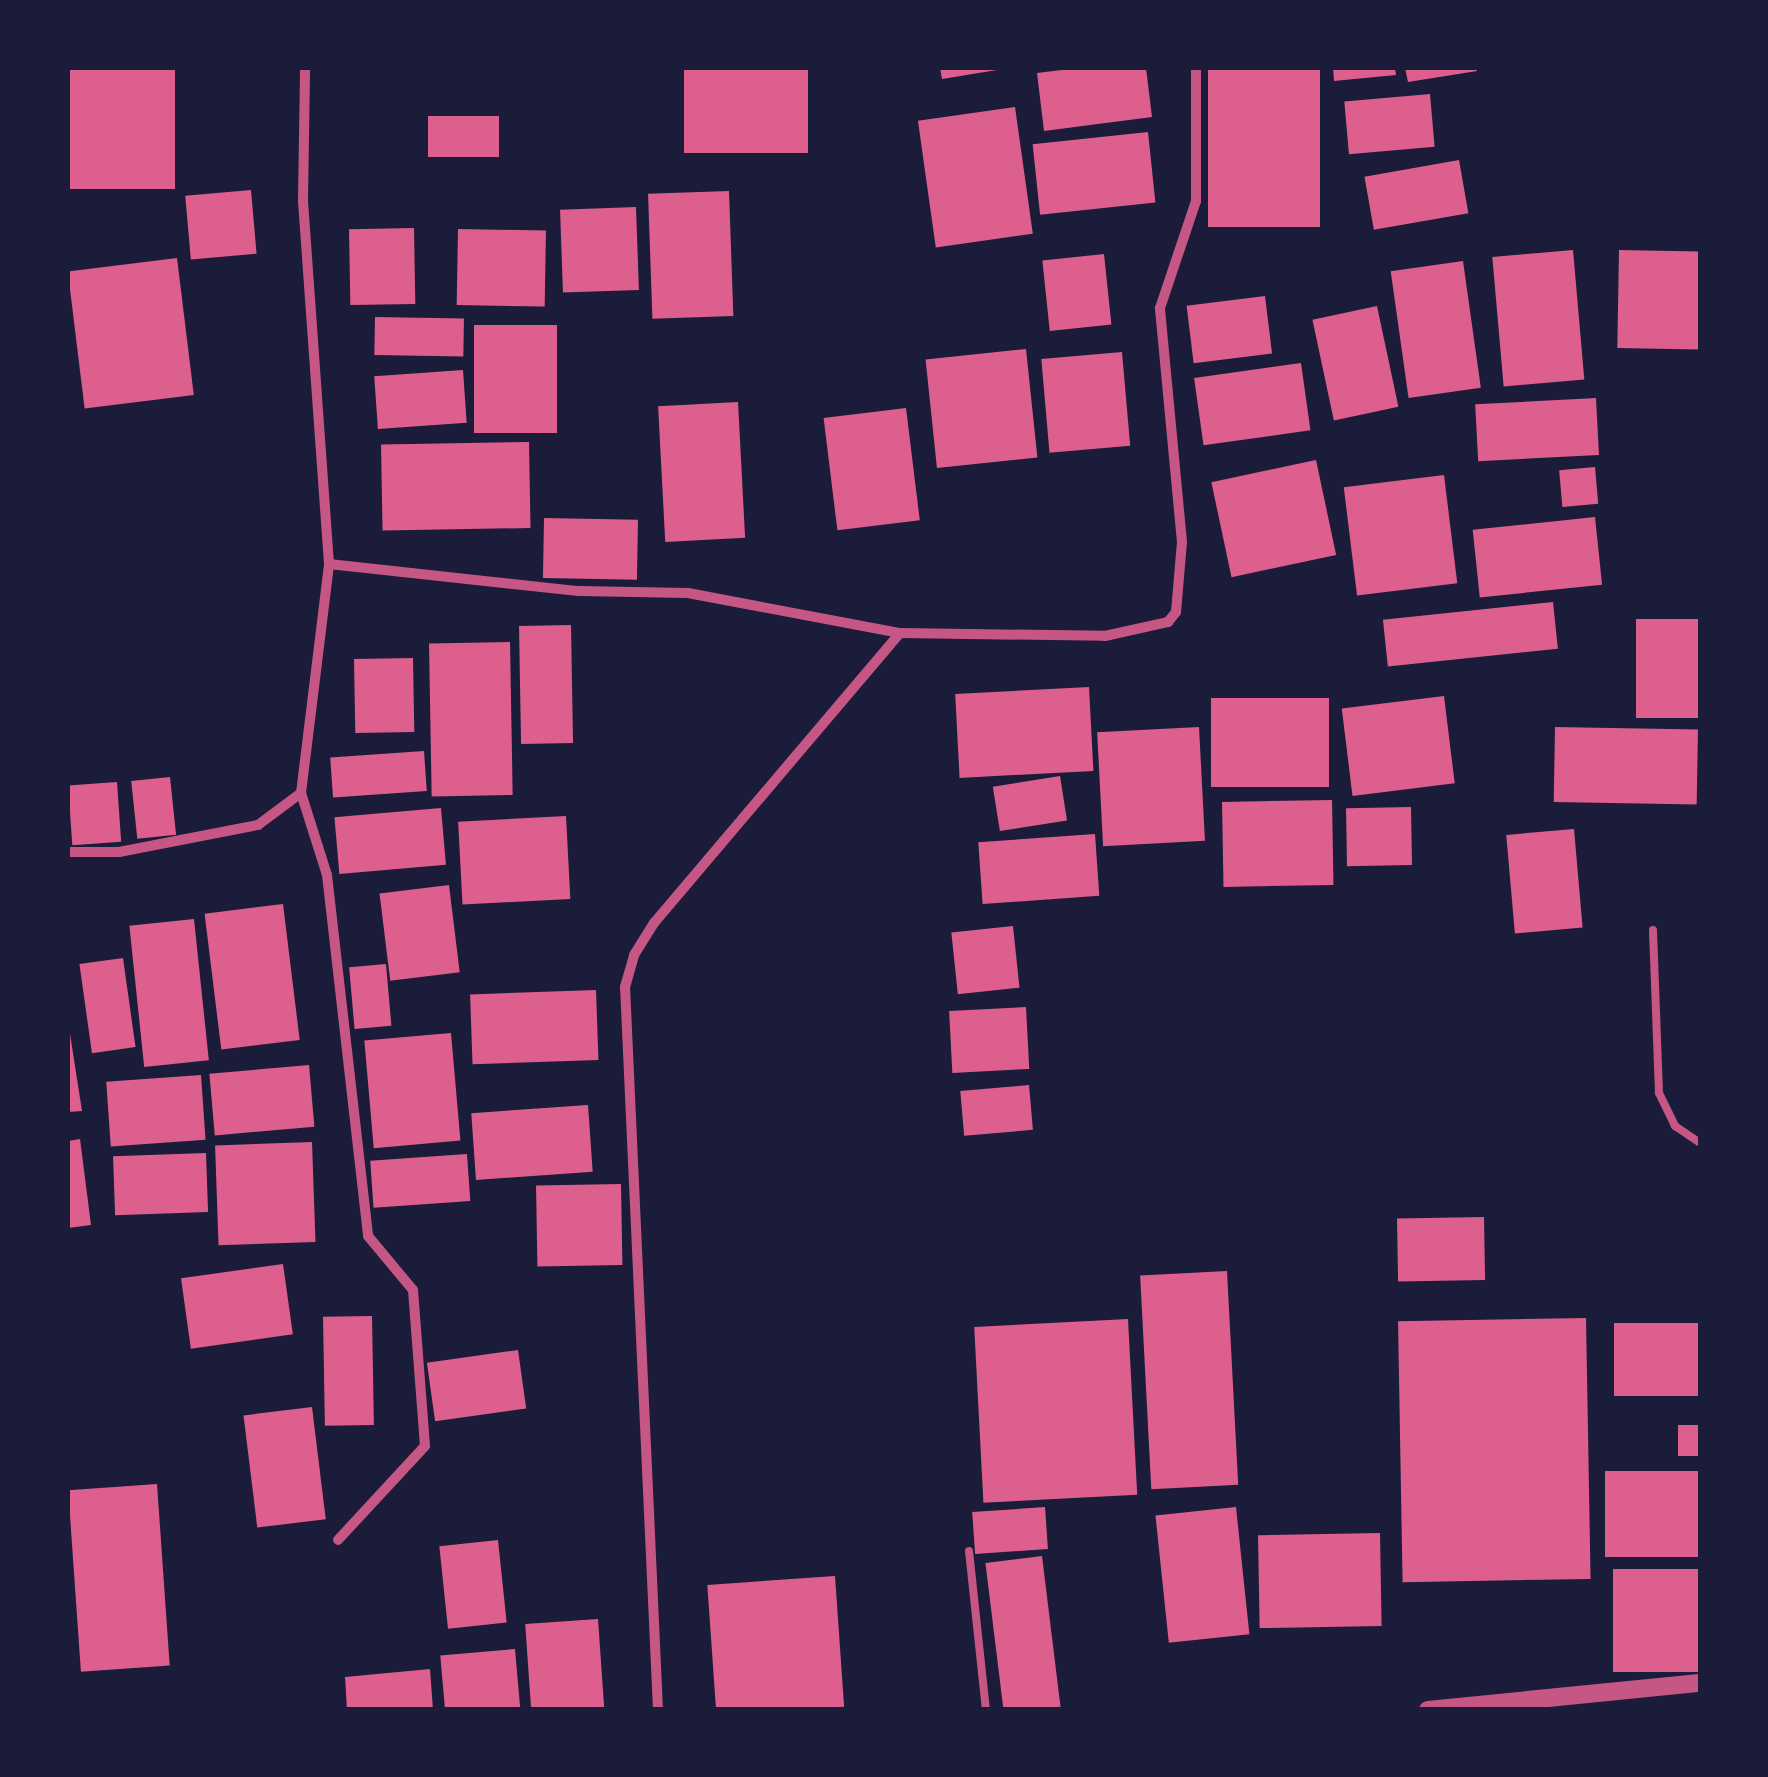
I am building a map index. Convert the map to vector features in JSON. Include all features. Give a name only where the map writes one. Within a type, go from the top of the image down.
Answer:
[{"type":"street","points":[[306,68],[304,200],[330,564],[301,793],[327,875],[368,1236],[413,1290],[425,1446],[338,1540]]},
{"type":"street","points":[[330,564],[579,590],[688,593],[900,633],[1105,636],[1168,622],[1176,612],[1182,542],[1160,308],[1196,201],[1196,68]]},
{"type":"street","points":[[658,1710],[626,987],[634,955],[654,923],[900,633]]},
{"type":"street","points":[[68,852],[120,852],[258,824],[301,793]]},
{"type":"street","points":[[1428,1710],[1700,1682]]},
{"type":"lane","points":[[1653,930],[1659,1093],[1675,1126],[1700,1142]]},
{"type":"lane","points":[[969,1551],[986,1710]]},
{"type":"building","points":[[68,68],[175,68],[175,189],[68,189]]},
{"type":"building","points":[[684,68],[808,68],[808,153],[684,153]]},
{"type":"building","points":[[940,68],[997,68],[997,70],[942,79]]},
{"type":"building","points":[[1078,68],[1146,68],[1152,117],[1044,131],[1037,73]]},
{"type":"building","points":[[1208,68],[1320,68],[1320,227],[1208,227]]},
{"type":"building","points":[[1333,68],[1395,68],[1396,75],[1334,81]]},
{"type":"building","points":[[1405,68],[1476,68],[1477,71],[1408,82]]},
{"type":"building","points":[[1430,94],[1435,147],[1349,154],[1344,101]]},
{"type":"building","points":[[1015,107],[1033,234],[936,247],[918,121]]},
{"type":"building","points":[[428,116],[499,116],[499,157],[428,157]]},
{"type":"building","points":[[1148,132],[1155,203],[1040,215],[1033,144]]},
{"type":"building","points":[[1459,160],[1468,213],[1374,230],[1364,177]]},
{"type":"building","points":[[251,190],[257,254],[191,260],[185,196]]},
{"type":"building","points":[[729,191],[733,316],[652,319],[648,194]]},
{"type":"building","points":[[636,207],[639,290],[563,293],[560,210]]},
{"type":"building","points":[[414,228],[415,304],[350,305],[349,229]]},
{"type":"building","points":[[458,229],[546,231],[545,307],[457,305]]},
{"type":"building","points":[[1573,250],[1584,380],[1504,387],[1492,257]]},
{"type":"building","points":[[1619,250],[1700,251],[1698,349],[1617,348]]},
{"type":"building","points":[[1104,254],[1111,325],[1050,331],[1042,260]]},
{"type":"building","points":[[177,258],[194,395],[85,408],[68,271]]},
{"type":"building","points":[[1463,261],[1481,388],[1409,398],[1391,271]]},
{"type":"building","points":[[1265,296],[1272,354],[1194,363],[1187,306]]},
{"type":"building","points":[[1377,306],[1398,407],[1334,420],[1312,320]]},
{"type":"building","points":[[375,317],[464,319],[463,357],[374,355]]},
{"type":"building","points":[[474,325],[557,325],[557,433],[474,433]]},
{"type":"building","points":[[1026,349],[1037,457],[937,468],[926,360]]},
{"type":"building","points":[[1122,352],[1130,446],[1050,453],[1041,359]]},
{"type":"building","points":[[1301,363],[1310,430],[1204,445],[1194,378]]},
{"type":"building","points":[[463,370],[467,423],[378,429],[374,376]]},
{"type":"building","points":[[1596,398],[1599,455],[1478,461],[1475,404]]},
{"type":"building","points":[[738,402],[745,538],[665,542],[658,406]]},
{"type":"building","points":[[906,408],[920,520],[837,530],[824,418]]},
{"type":"building","points":[[529,442],[531,528],[383,531],[381,445]]},
{"type":"building","points":[[1316,460],[1336,555],[1232,577],[1211,482]]},
{"type":"building","points":[[1595,467],[1598,504],[1562,507],[1559,470]]},
{"type":"building","points":[[1444,475],[1457,583],[1357,595],[1344,487]]},
{"type":"building","points":[[1595,517],[1602,585],[1480,597],[1473,530]]},
{"type":"building","points":[[544,518],[638,520],[637,580],[543,578]]},
{"type":"building","points":[[1553,602],[1558,649],[1388,667],[1383,620]]},
{"type":"building","points":[[1636,619],[1700,619],[1700,718],[1636,718]]},
{"type":"building","points":[[571,625],[573,743],[521,744],[519,626]]},
{"type":"building","points":[[510,642],[513,795],[432,796],[429,643]]},
{"type":"building","points":[[413,658],[414,732],[355,733],[354,659]]},
{"type":"building","points":[[1089,687],[1093,771],[960,778],[955,694]]},
{"type":"building","points":[[1444,696],[1455,783],[1352,796],[1342,709]]},
{"type":"building","points":[[1211,698],[1329,698],[1329,787],[1211,787]]},
{"type":"building","points":[[1199,727],[1205,841],[1103,846],[1097,732]]},
{"type":"building","points":[[1555,727],[1698,729],[1697,804],[1554,802]]},
{"type":"building","points":[[424,751],[427,791],[333,797],[330,758]]},
{"type":"building","points":[[1060,776],[1067,820],[1000,831],[993,787]]},
{"type":"building","points":[[170,777],[176,835],[137,839],[131,781]]},
{"type":"building","points":[[117,782],[121,842],[72,845],[68,785]]},
{"type":"building","points":[[1332,800],[1333,885],[1224,887],[1222,802]]},
{"type":"building","points":[[1411,807],[1412,865],[1347,866],[1346,808]]},
{"type":"building","points":[[441,808],[446,865],[339,874],[334,817]]},
{"type":"building","points":[[566,816],[570,899],[462,905],[458,822]]},
{"type":"building","points":[[1574,829],[1583,928],[1515,934],[1506,835]]},
{"type":"building","points":[[1095,834],[1099,896],[983,904],[978,842]]},
{"type":"building","points":[[449,885],[460,972],[390,981],[380,894]]},
{"type":"building","points":[[283,904],[300,1040],[221,1050],[205,914]]},
{"type":"building","points":[[194,919],[209,1060],[144,1067],[129,926]]},
{"type":"building","points":[[1013,926],[1019,988],[958,994],[951,932]]},
{"type":"building","points":[[123,958],[136,1047],[92,1053],[79,964]]},
{"type":"building","points":[[386,964],[391,1026],[355,1029],[349,967]]},
{"type":"building","points":[[596,990],[598,1060],[473,1064],[470,994]]},
{"type":"building","points":[[1026,1007],[1029,1069],[952,1073],[949,1011]]},
{"type":"building","points":[[68,1021],[82,1111],[68,1112]]},
{"type":"building","points":[[451,1033],[460,1141],[374,1148],[364,1041]]},
{"type":"building","points":[[309,1065],[314,1127],[215,1135],[209,1074]]},
{"type":"building","points":[[201,1075],[206,1140],[111,1146],[106,1082]]},
{"type":"building","points":[[1029,1085],[1033,1130],[964,1136],[960,1091]]},
{"type":"building","points":[[588,1105],[593,1172],[476,1180],[471,1113]]},
{"type":"building","points":[[80,1139],[91,1225],[68,1228],[68,1141]]},
{"type":"building","points":[[312,1142],[315,1242],[219,1245],[215,1145]]},
{"type":"building","points":[[206,1153],[208,1212],[115,1215],[113,1156]]},
{"type":"building","points":[[467,1154],[470,1201],[374,1208],[370,1161]]},
{"type":"building","points":[[621,1184],[622,1265],[537,1266],[536,1185]]},
{"type":"building","points":[[1484,1217],[1485,1280],[1398,1282],[1397,1219]]},
{"type":"building","points":[[283,1264],[293,1334],[191,1349],[181,1278]]},
{"type":"building","points":[[1227,1271],[1238,1485],[1151,1489],[1140,1276]]},
{"type":"building","points":[[372,1316],[374,1425],[325,1426],[323,1317]]},
{"type":"building","points":[[1586,1318],[1591,1579],[1403,1582],[1398,1321]]},
{"type":"building","points":[[1128,1319],[1137,1495],[983,1503],[974,1327]]},
{"type":"building","points":[[1614,1323],[1700,1323],[1700,1396],[1614,1396]]},
{"type":"building","points":[[518,1350],[526,1408],[435,1421],[427,1363]]},
{"type":"building","points":[[312,1407],[326,1519],[257,1528],[244,1415]]},
{"type":"building","points":[[1678,1425],[1700,1425],[1700,1456],[1678,1456]]},
{"type":"building","points":[[1605,1471],[1700,1471],[1700,1557],[1605,1557]]},
{"type":"building","points":[[157,1484],[170,1666],[81,1672],[68,1490]]},
{"type":"building","points":[[1045,1507],[1048,1549],[975,1554],[972,1512]]},
{"type":"building","points":[[1236,1507],[1249,1634],[1169,1643],[1155,1515]]},
{"type":"building","points":[[1380,1533],[1382,1626],[1260,1628],[1258,1535]]},
{"type":"building","points":[[498,1540],[507,1623],[448,1629],[439,1546]]},
{"type":"building","points":[[1042,1556],[1061,1710],[1003,1710],[985,1563]]},
{"type":"building","points":[[1613,1569],[1700,1569],[1700,1672],[1613,1672]]},
{"type":"building","points":[[835,1576],[844,1707],[716,1710],[707,1585]]},
{"type":"building","points":[[598,1619],[604,1710],[531,1710],[525,1624]]},
{"type":"building","points":[[515,1649],[520,1710],[445,1710],[440,1656]]},
{"type":"building","points":[[430,1669],[433,1710],[347,1710],[345,1677]]}]
